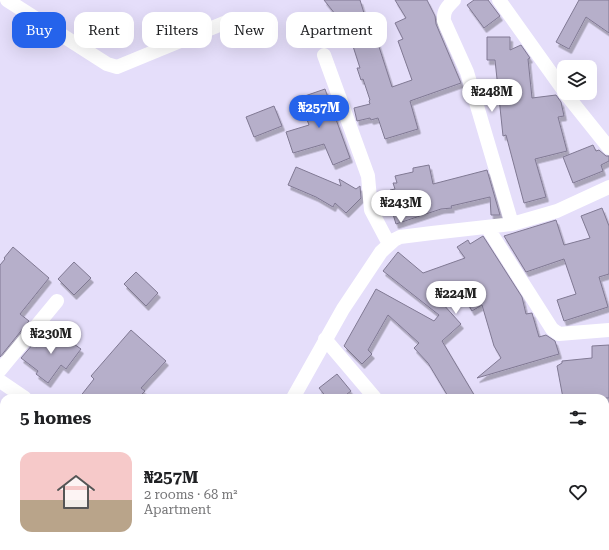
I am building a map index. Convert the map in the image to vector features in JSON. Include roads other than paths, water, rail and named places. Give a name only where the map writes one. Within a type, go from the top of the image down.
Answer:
[{"type":"street","points":[[7,0],[107,64],[117,67],[220,25]]},
{"type":"street","points":[[454,0],[446,8],[444,21],[467,72],[512,224]]},
{"type":"street","points":[[499,0],[557,81]]},
{"type":"street","points":[[324,55],[368,176],[371,210],[389,244]]},
{"type":"street","points":[[571,100],[609,148]]},
{"type":"street","points":[[295,394],[325,339],[381,252],[389,244],[400,237],[512,224],[557,211],[609,187]]},
{"type":"street","points":[[487,227],[552,329],[559,334],[609,330]]},
{"type":"street","points":[[0,370],[57,301]]},
{"type":"street","points":[[325,339],[372,394]]},
{"type":"street","points":[[0,381],[18,394]]}]
